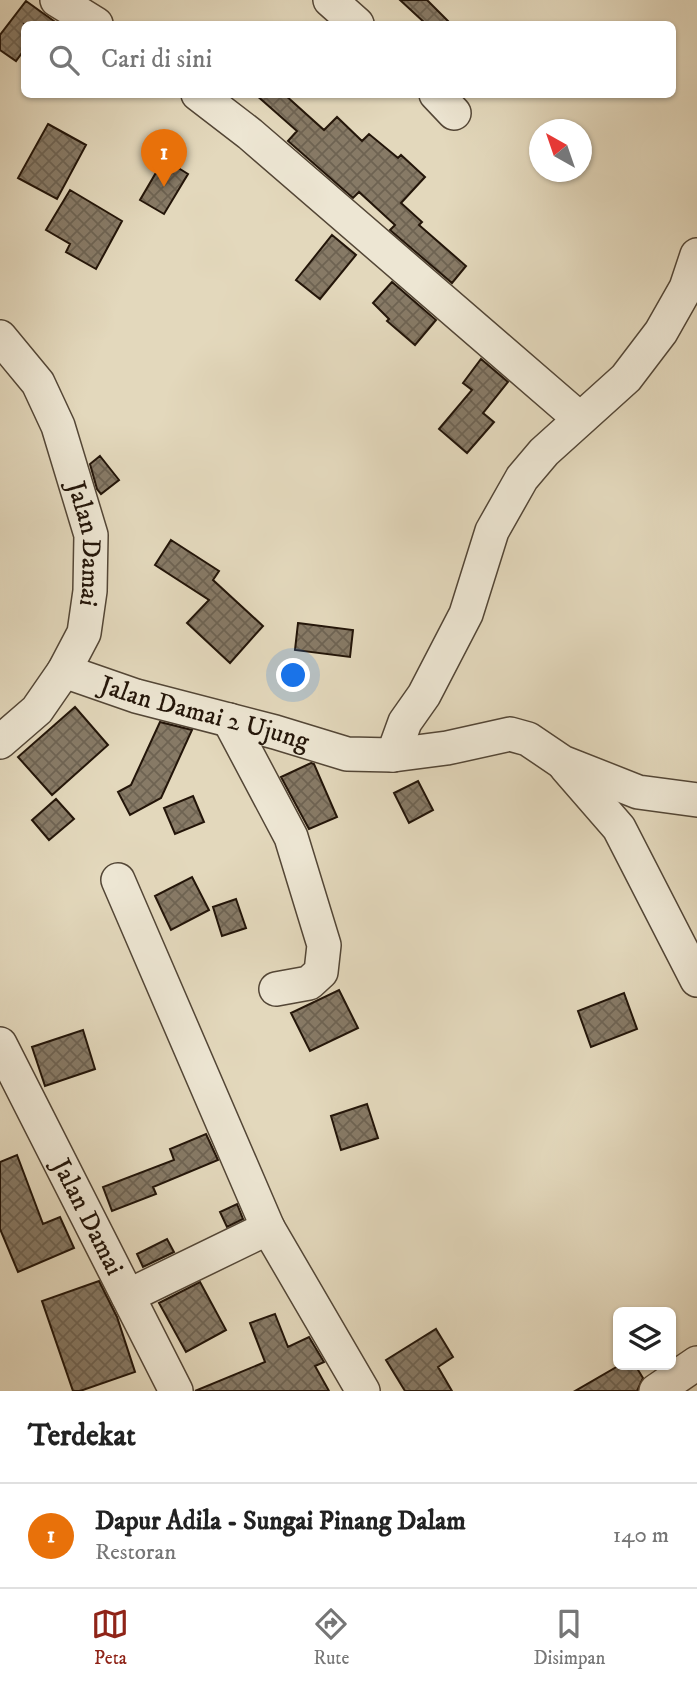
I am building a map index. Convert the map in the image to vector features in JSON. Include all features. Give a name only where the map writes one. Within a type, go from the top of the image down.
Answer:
[{"type":"street","points":[[57,0],[91,21]]},
{"type":"street","points":[[330,0],[354,21]]},
{"type":"street","points":[[203,98],[250,134],[580,419]]},
{"type":"street","points":[[393,755],[405,722],[424,695],[466,614],[492,531],[522,478],[544,452],[626,378],[660,332],[686,288],[697,255]]},
{"type":"street","name":"Jalan Damai","points":[[0,337],[38,383],[58,426],[91,534],[90,591],[84,633],[64,671],[37,710],[0,742]]},
{"type":"street","name":"Jalan Damai 2 Ujung","points":[[64,671],[135,696],[347,754],[393,755],[447,748],[510,734],[528,739],[562,762]]},
{"type":"street","points":[[229,720],[291,837],[324,945],[321,972],[309,983],[276,989]]},
{"type":"street","points":[[562,762],[638,792],[697,800]]},
{"type":"street","points":[[562,762],[619,828],[697,980]]},
{"type":"street","points":[[118,880],[268,1228],[363,1391]]},
{"type":"street","name":"Jalan Damai","points":[[0,1044],[176,1391]]},
{"type":"street","points":[[128,1296],[268,1228]]},
{"type":"street","points":[[656,1391],[697,1363]]},
{"type":"building","points":[[400,0],[427,0],[448,21],[423,21]]},
{"type":"building","points":[[26,1],[54,21],[21,21],[21,54],[16,61],[0,50],[0,35]]},
{"type":"building","points":[[260,98],[288,98],[324,130],[337,117],[362,141],[369,134],[398,158],[401,155],[425,177],[401,203],[422,222],[419,225],[466,266],[452,283],[390,230],[395,225],[359,192],[353,198],[288,141],[297,131]]},
{"type":"building","points":[[48,124],[86,145],[57,199],[18,178]]},
{"type":"building","points":[[164,159],[188,174],[164,214],[140,200]]},
{"type":"building","points":[[70,190],[122,221],[96,269],[66,252],[70,244],[46,230]]},
{"type":"building","points":[[332,235],[356,255],[320,299],[296,280]]},
{"type":"building","points":[[392,282],[436,320],[415,345],[387,321],[389,319],[373,303]]},
{"type":"building","points":[[481,359],[508,382],[483,413],[494,422],[467,453],[439,429],[472,390],[463,383]]},
{"type":"building","points":[[100,456],[119,480],[101,494],[90,464]]},
{"type":"building","points":[[171,540],[219,571],[213,580],[263,626],[230,663],[187,623],[209,600],[155,565]]},
{"type":"building","points":[[298,623],[353,630],[350,657],[295,650]]},
{"type":"building","points":[[75,707],[108,745],[52,795],[18,757]]},
{"type":"building","points":[[160,722],[192,730],[161,798],[130,815],[118,792],[131,785]]},
{"type":"building","points":[[314,764],[337,817],[309,829],[281,777]]},
{"type":"building","points":[[418,781],[433,810],[409,823],[394,793]]},
{"type":"building","points":[[193,796],[204,822],[175,834],[164,808]]},
{"type":"building","points":[[56,799],[74,819],[49,840],[32,820]]},
{"type":"building","points":[[192,877],[209,910],[171,930],[155,896]]},
{"type":"building","points":[[236,899],[246,928],[222,936],[213,907]]},
{"type":"building","points":[[339,990],[358,1028],[310,1051],[291,1013]]},
{"type":"building","points":[[624,993],[637,1029],[591,1047],[578,1011]]},
{"type":"building","points":[[83,1030],[95,1069],[45,1086],[32,1047]]},
{"type":"building","points":[[367,1104],[378,1138],[341,1150],[331,1116]]},
{"type":"building","points":[[206,1134],[218,1160],[153,1187],[156,1194],[112,1211],[103,1187],[174,1160],[170,1149]]},
{"type":"building","points":[[17,1155],[43,1224],[60,1217],[74,1248],[18,1272],[0,1229],[0,1162]]},
{"type":"building","points":[[237,1204],[243,1219],[227,1227],[220,1212]]},
{"type":"building","points":[[167,1239],[174,1252],[143,1267],[137,1254]]},
{"type":"building","points":[[99,1281],[117,1317],[135,1372],[73,1391],[42,1301]]},
{"type":"building","points":[[200,1282],[226,1330],[186,1352],[159,1303]]},
{"type":"building","points":[[275,1314],[288,1347],[309,1337],[324,1362],[315,1366],[329,1391],[195,1391],[265,1362],[250,1323]]},
{"type":"building","points":[[436,1329],[453,1357],[438,1367],[452,1391],[405,1391],[386,1360]]},
{"type":"building","points":[[613,1369],[638,1370],[643,1378],[637,1391],[575,1391]]},
{"type":"place","name":"Dapur Adila - Sungai Pinang Dalam","points":[[164,187]]}]
